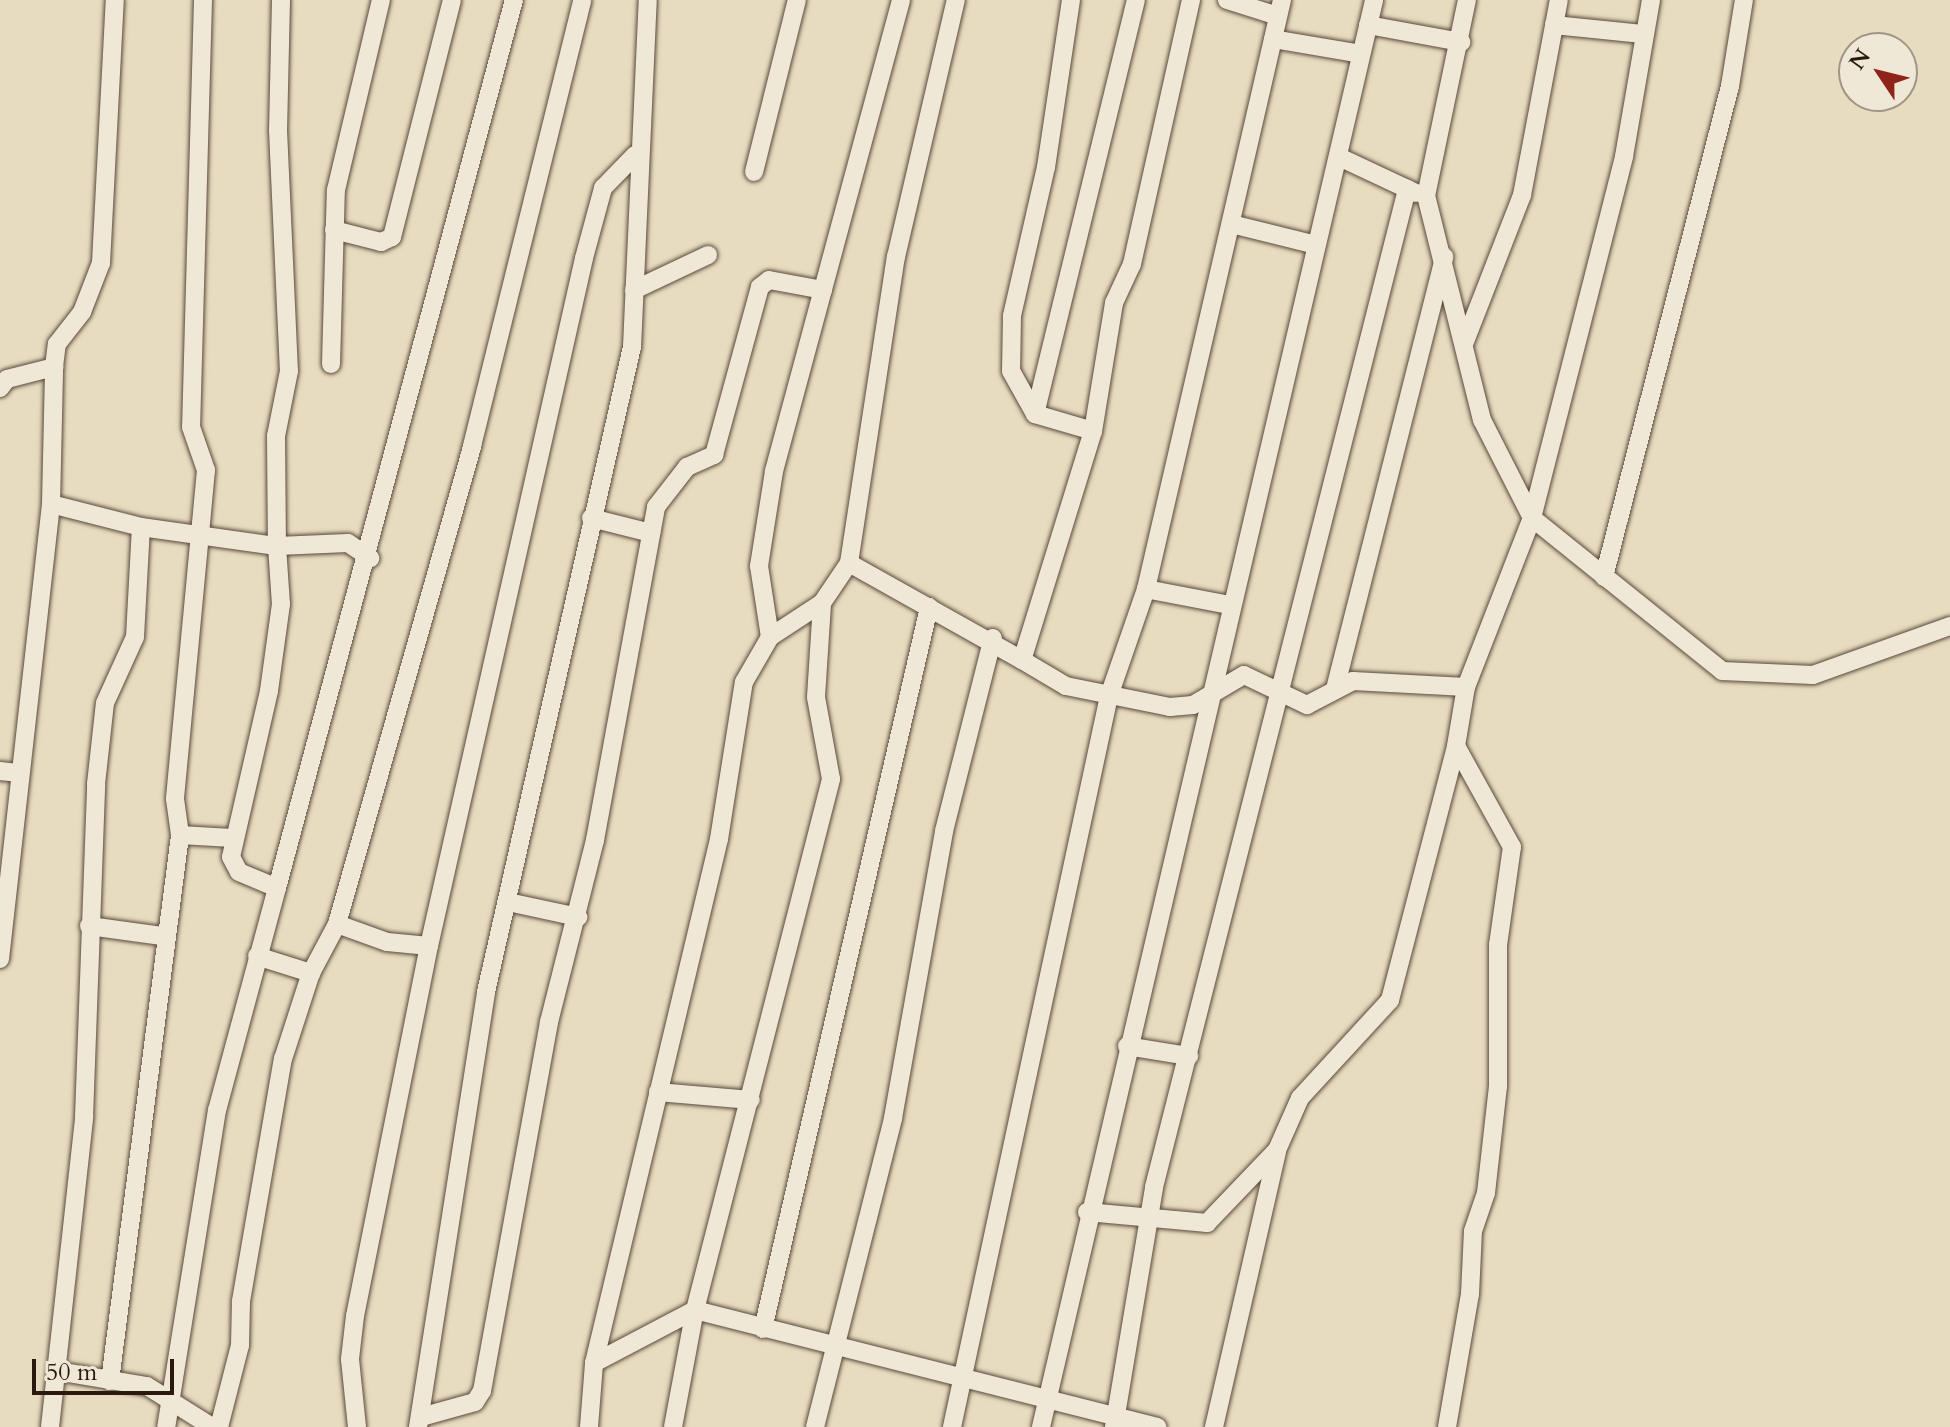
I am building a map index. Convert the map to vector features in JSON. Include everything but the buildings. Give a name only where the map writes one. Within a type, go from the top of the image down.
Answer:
[{"type":"street","points":[[0,959],[51,504],[57,344],[82,312],[101,263],[115,0]]},
{"type":"street","points":[[110,1381],[162,936],[180,835],[176,758],[206,470],[191,427],[203,0]]},
{"type":"street","points":[[277,888],[239,872],[232,838],[269,691],[281,604],[276,436],[289,371],[278,130],[281,0]]},
{"type":"street","points":[[331,364],[336,190],[381,0]]},
{"type":"street","points":[[334,230],[381,242],[392,237],[452,0]]},
{"type":"street","points":[[166,1427],[217,1110],[257,956],[370,558],[514,0]]},
{"type":"street","points":[[219,1427],[240,1345],[241,1301],[283,1059],[311,973],[337,924],[472,446],[582,0]]},
{"type":"street","points":[[648,0],[635,155],[632,347],[486,992],[419,1422],[475,1402],[482,1391],[549,1022],[578,917],[656,507],[674,479],[718,447],[760,287],[769,280],[823,290]]},
{"type":"street","points":[[754,172],[797,0]]},
{"type":"street","points":[[770,637],[759,583],[769,501],[901,0]]},
{"type":"street","points":[[589,1427],[594,1363],[719,839],[744,682],[770,637],[822,603],[849,563],[896,257],[956,0]]},
{"type":"street","points":[[1071,0],[1046,167],[1012,316],[1014,388],[1035,414],[1093,431]]},
{"type":"street","points":[[1035,414],[1136,0]]},
{"type":"street","points":[[1022,660],[1093,431],[1114,303],[1132,264],[1191,0]]},
{"type":"street","points":[[952,1427],[1109,696],[1146,589],[1280,8],[1227,0]]},
{"type":"street","points":[[1041,1427],[1087,1212],[1206,698],[1312,244],[1339,157],[1374,0]]},
{"type":"street","points":[[1467,0],[1461,42],[1426,196],[1445,254],[1482,420],[1532,518],[1722,671],[1813,675],[1950,626]]},
{"type":"street","points":[[1464,344],[1522,195],[1559,0]]},
{"type":"street","points":[[1214,1427],[1277,1150],[1300,1098],[1331,1059],[1374,1025],[1390,1000],[1456,746],[1466,687],[1532,518],[1621,170],[1651,0]]},
{"type":"street","points":[[1604,577],[1730,86],[1744,0]]},
{"type":"street","points":[[1368,25],[1461,42]]},
{"type":"street","points":[[1554,25],[1643,34]]},
{"type":"street","points":[[1273,39],[1361,54]]},
{"type":"street","points":[[357,1427],[350,1359],[355,1316],[429,946],[584,258],[603,188],[635,155]]},
{"type":"street","points":[[1339,157],[1426,196]]},
{"type":"street","points":[[1115,1423],[1148,1216],[1277,685],[1407,189]]},
{"type":"street","points":[[1231,224],[1312,244]]},
{"type":"street","points":[[1335,689],[1445,254]]},
{"type":"street","points":[[634,290],[708,255]]},
{"type":"street","points":[[0,388],[7,379],[54,367]]},
{"type":"street","points":[[51,504],[141,527],[200,537],[277,546],[348,543],[370,558]]},
{"type":"street","points":[[591,518],[651,533]]},
{"type":"street","points":[[50,1427],[84,1117],[89,926],[105,703],[135,637],[141,527]]},
{"type":"street","points":[[849,563],[993,638],[1022,660],[1066,686],[1109,696],[1170,707],[1206,698],[1244,675],[1277,685],[1307,705],[1353,681],[1466,687]]},
{"type":"street","points":[[1146,589],[1230,605]]},
{"type":"street","points":[[673,1427],[695,1310],[831,779],[816,697],[822,603]]},
{"type":"street","points":[[763,1329],[929,607]]},
{"type":"street","points":[[815,1427],[893,1118],[944,831],[993,638]]},
{"type":"street","points":[[1447,1427],[1473,1231],[1486,1193],[1498,1086],[1498,945],[1512,847],[1456,746]]},
{"type":"street","points":[[0,771],[20,773]]},
{"type":"street","points":[[180,835],[232,838]]},
{"type":"street","points":[[508,902],[578,917]]},
{"type":"street","points":[[337,924],[429,946]]},
{"type":"street","points":[[89,926],[162,936]]},
{"type":"street","points":[[257,956],[311,973]]},
{"type":"street","points":[[1127,1046],[1189,1056]]},
{"type":"street","points":[[658,1092],[751,1100]]},
{"type":"street","points":[[1087,1212],[1207,1223],[1219,1217],[1277,1150]]},
{"type":"street","points":[[594,1363],[695,1310],[964,1377],[1115,1423],[1157,1427]]},
{"type":"street","points":[[57,1371],[171,1396],[212,1427]]}]
